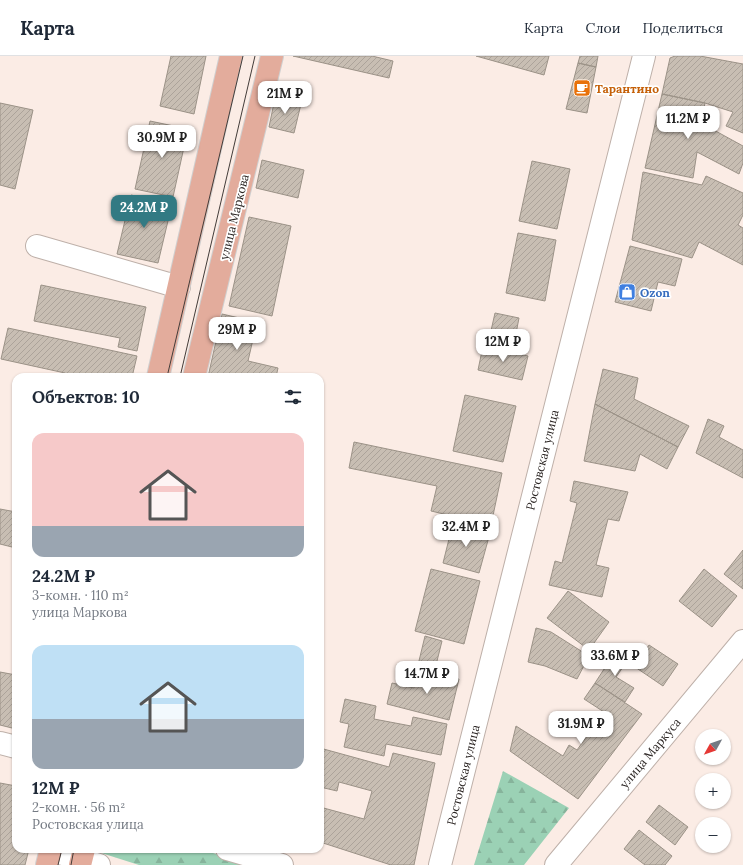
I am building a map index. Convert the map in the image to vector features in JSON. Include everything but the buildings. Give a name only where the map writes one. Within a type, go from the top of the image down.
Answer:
[{"type":"main road","points":[[159,373],[231,56]]},
{"type":"main road","name":"улица Маркова","points":[[195,373],[272,56]]},
{"type":"street","name":"Ростовская улица","points":[[440,865],[644,56]]},
{"type":"street","points":[[37,246],[179,287]]},
{"type":"street","name":"улица Маркуса","points":[[556,865],[743,641]]},
{"type":"street","points":[[0,743],[12,746]]},
{"type":"street","points":[[241,853],[282,865]]},
{"type":"street","points":[[49,855],[86,860]]},
{"type":"green space","points":[[503,771],[569,808],[524,865],[474,865]]},
{"type":"green space","points":[[101,853],[213,853],[252,865],[139,865]]},
{"type":"tram line","points":[[168,373],[243,56]]},
{"type":"tram line","points":[[181,373],[255,56]]},
{"type":"tram line","points":[[58,865],[61,853]]},
{"type":"tram line","points":[[71,865],[73,853]]},
{"type":"place","name":"Тарантино","points":[[582,88]]},
{"type":"place","name":"Ozon","points":[[627,292]]}]
